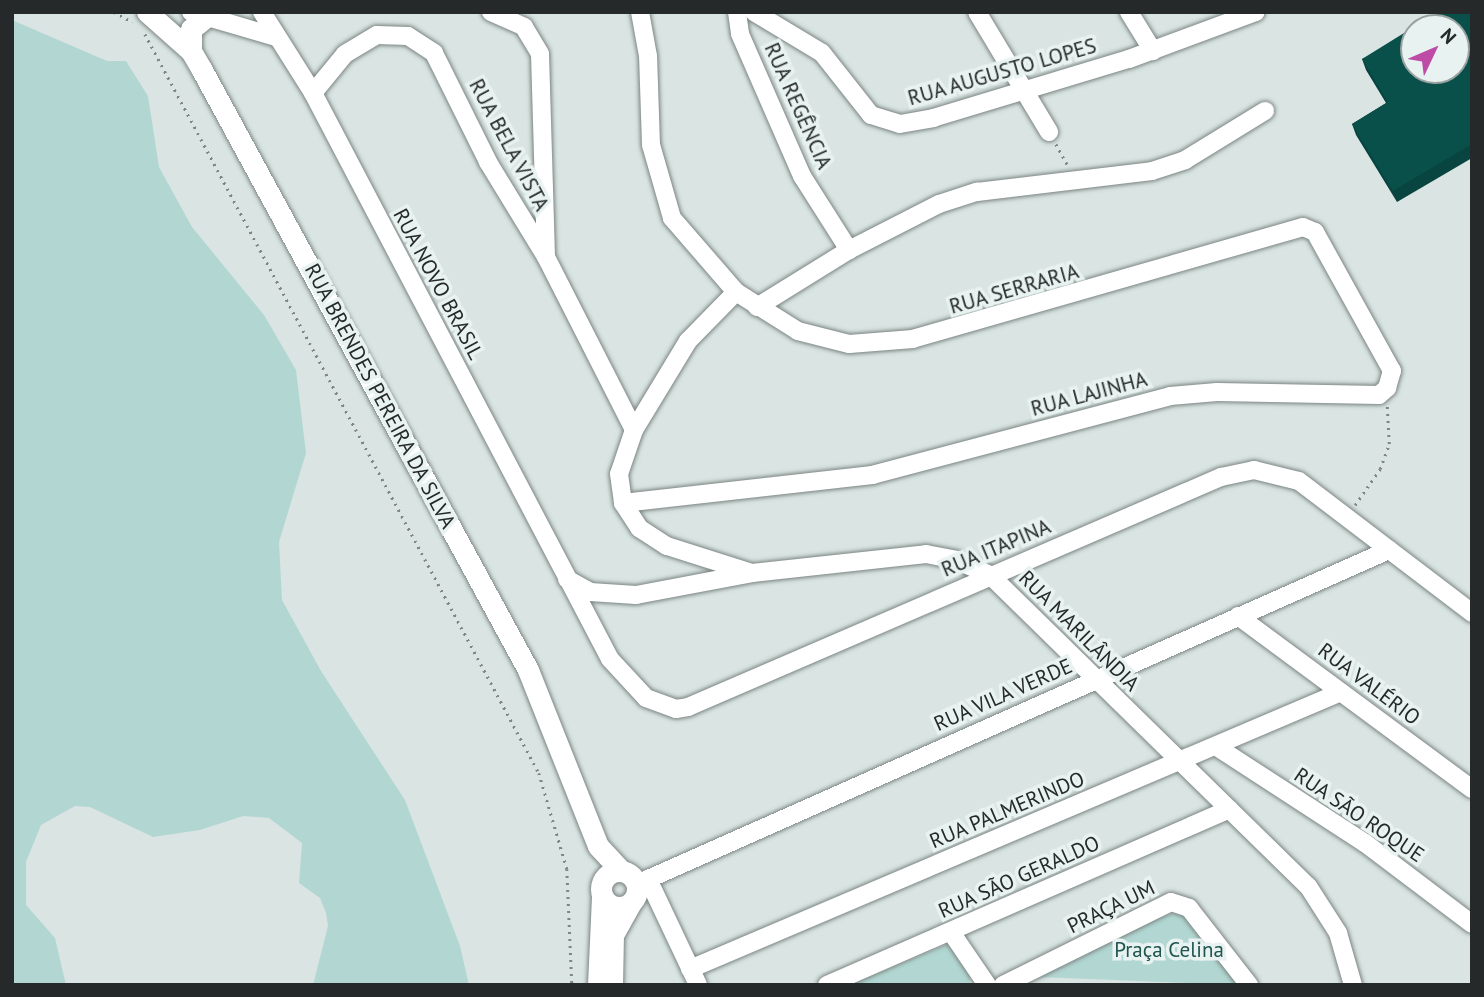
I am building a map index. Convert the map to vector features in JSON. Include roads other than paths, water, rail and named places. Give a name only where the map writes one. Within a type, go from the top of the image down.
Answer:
[{"type":"main road","name":"RUA BRENDES PEREIRA DA SILVA","points":[[147,12],[191,51],[528,670],[601,852],[639,889]]},
{"type":"main road","points":[[191,51],[191,29],[199,14]]},
{"type":"main road","name":"RUA BRENDES PEREIRA DA SILVA","points":[[580,801],[601,893],[598,985]]},
{"type":"main road","points":[[620,870],[606,875],[601,893],[615,907],[639,889]]},
{"type":"main road","points":[[612,985],[612,935],[639,889]]},
{"type":"street","name":"RUA NOVO BRASIL","points":[[262,12],[313,93],[568,579]]},
{"type":"street","points":[[491,12],[524,27],[540,54],[546,257]]},
{"type":"street","name":"RUA SERRARIA","points":[[640,12],[648,56],[651,145],[665,200],[684,234],[736,292],[797,331],[823,340],[849,344],[913,339],[1310,228],[1389,360],[1392,371],[1388,388]]},
{"type":"street","name":"RUA REGÊNCIA","points":[[737,12],[740,34],[802,176],[849,250]]},
{"type":"street","name":"RUA AUGUSTO LOPES","points":[[754,12],[822,53],[859,104],[884,121],[900,124],[933,118],[1153,51],[1256,12]]},
{"type":"street","points":[[977,12],[1026,89],[1049,132]]},
{"type":"street","points":[[1129,12],[1153,51]]},
{"type":"street","points":[[199,14],[276,37]]},
{"type":"street","name":"RUA BELA VISTA","points":[[313,93],[360,42],[393,32],[422,43],[442,64],[507,199],[546,257],[634,430]]},
{"type":"street","points":[[758,307],[849,250],[939,204],[966,195],[1134,176],[1185,160],[1265,111]]},
{"type":"street","points":[[736,292],[688,341],[634,430],[619,474],[623,503],[639,528],[652,538],[752,573]]},
{"type":"street","name":"RUA LAJINHA","points":[[623,503],[872,475],[1170,396],[1217,392],[1368,396],[1388,388]]},
{"type":"street","name":"RUA ITAPINA","points":[[568,579],[621,675],[646,698],[676,709],[1237,472],[1283,474],[1347,517],[1472,613]]},
{"type":"street","name":"RUA VILA VERDE","points":[[639,889],[1092,679],[1389,550]]},
{"type":"street","name":"RUA MARILÂNDIA","points":[[568,579],[590,592],[626,595],[752,573],[926,554],[956,560],[990,575],[1092,679],[1182,761],[1320,901],[1338,933],[1353,985]]},
{"type":"street","name":"RUA VALÉRIO","points":[[1238,616],[1472,789]]},
{"type":"street","name":"RUA PALMERINDO","points":[[694,977],[1341,692]]},
{"type":"street","name":"RUA SÃO ROQUE","points":[[1217,747],[1365,843],[1472,924]]},
{"type":"street","name":"RUA SÃO GERALDO","points":[[827,985],[1229,809]]},
{"type":"street","points":[[639,889],[694,977]]},
{"type":"street","name":"PRAÇA UM","points":[[1003,985],[1171,902],[1189,908],[1249,985]]},
{"type":"street","points":[[951,932],[987,985]]},
{"type":"park label","name":"Praça Celina","points":[[1169,950]]}]
